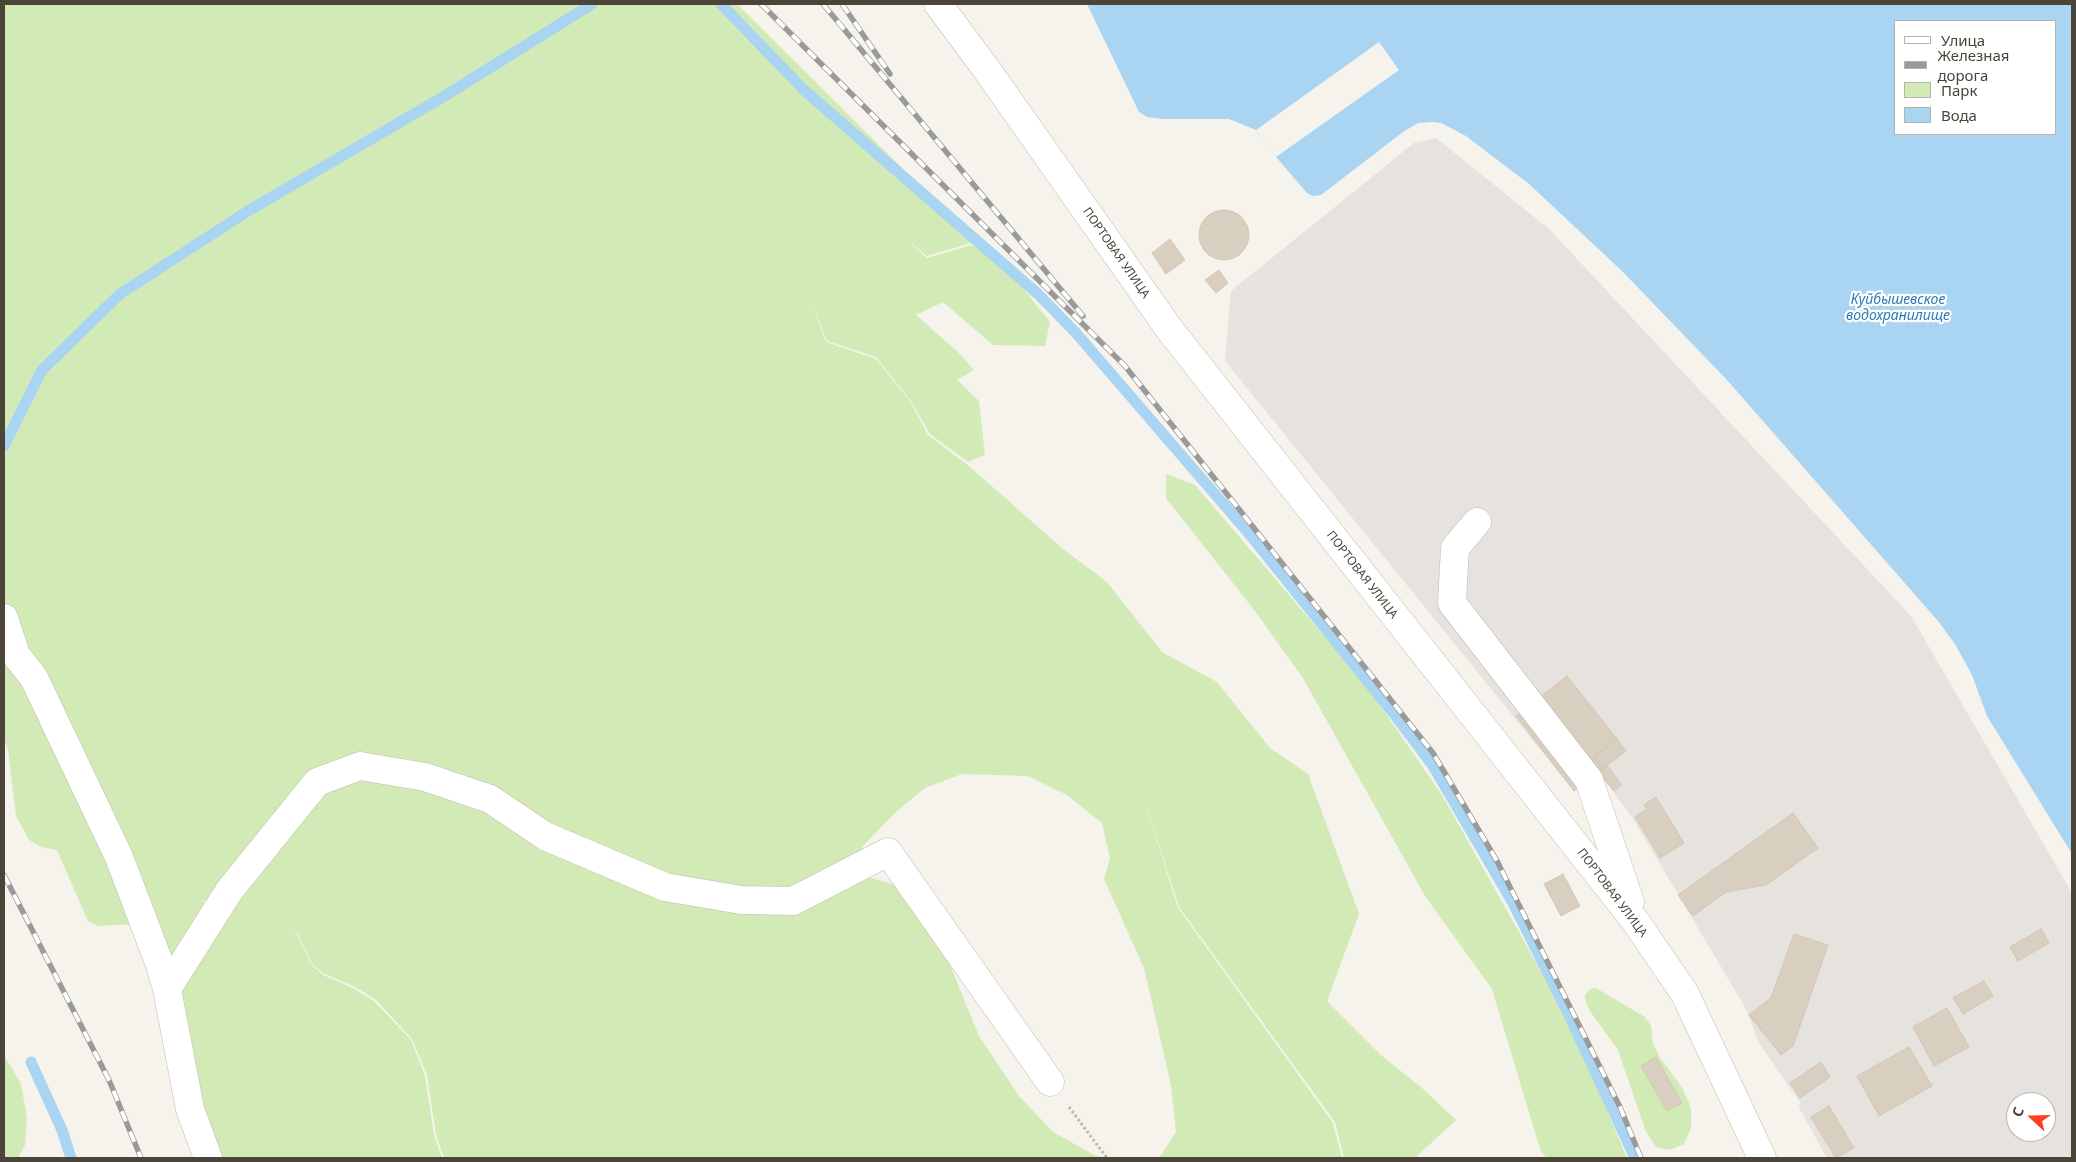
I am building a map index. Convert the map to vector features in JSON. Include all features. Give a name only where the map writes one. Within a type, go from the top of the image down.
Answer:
[{"type":"street","name":"ПОРТОВАЯ УЛИЦА","points":[[938,4],[1170,330],[1636,922],[1685,994],[1762,1158]]},
{"type":"street","points":[[1477,522],[1455,548],[1452,603],[1589,780],[1636,922]]},
{"type":"street","points":[[4,618],[16,655],[34,678],[119,858],[160,965],[167,989],[190,1109],[208,1158]]},
{"type":"street","points":[[167,989],[228,891],[317,782],[360,766],[426,777],[490,799],[545,836],[665,887],[741,900],[793,900],[888,852],[1050,1082]]},
{"type":"path","points":[[1050,1082],[1107,1158]]},
{"type":"shaded area","points":[[1436,138],[1549,229],[1911,616],[2072,893],[2072,1158],[1827,1158],[1798,1106],[1801,1104],[1759,1043],[1746,1009],[1635,822],[1599,772],[1574,791],[1225,361],[1231,291],[1414,143]]},
{"type":"green space","points":[[4,4],[737,4],[913,179],[993,252],[971,243],[927,256],[906,239],[927,258],[971,245],[996,254],[1050,322],[1045,346],[993,345],[943,302],[916,315],[959,353],[974,370],[957,380],[979,401],[985,455],[968,462],[930,434],[911,401],[876,357],[827,341],[809,297],[826,342],[876,359],[910,401],[928,435],[969,466],[1063,549],[1107,582],[1162,652],[1217,682],[1270,748],[1308,774],[1359,914],[1327,1001],[1382,1056],[1422,1088],[1456,1120],[1416,1157],[1421,1158],[1344,1158],[1335,1122],[1179,907],[1140,786],[1178,908],[1333,1123],[1342,1158],[1157,1158],[1176,1132],[1171,1085],[1144,968],[1104,879],[1110,858],[1102,823],[1067,795],[1028,776],[962,774],[925,788],[897,811],[864,845],[859,854],[865,876],[895,885],[941,943],[979,1036],[1019,1096],[1053,1132],[1094,1155],[1105,1158],[444,1158],[436,1135],[427,1075],[412,1039],[376,1000],[355,987],[323,973],[311,963],[298,933],[288,923],[297,933],[310,963],[323,975],[353,988],[375,1002],[411,1040],[425,1076],[434,1135],[442,1158],[220,1158],[199,1120],[178,1060],[178,1003],[186,965],[203,937],[227,911],[204,900],[202,916],[181,950],[172,957],[161,954],[156,948],[148,929],[136,924],[98,926],[88,921],[57,850],[41,847],[29,840],[16,816],[8,750],[4,737],[4,664],[26,683],[45,713],[81,808],[78,794],[46,713],[27,682],[4,663]]},
{"type":"green space","points":[[1166,474],[1195,485],[1366,685],[1442,795],[1569,1021],[1627,1158],[1547,1158],[1541,1152],[1492,989],[1425,896],[1303,678],[1255,611],[1166,498]]},
{"type":"green space","points":[[1596,988],[1645,1017],[1651,1026],[1653,1043],[1659,1056],[1683,1089],[1691,1108],[1691,1128],[1684,1144],[1670,1150],[1656,1147],[1646,1132],[1618,1050],[1590,1011],[1585,999],[1585,995],[1590,989]]},
{"type":"green space","points":[[4,1055],[21,1084],[27,1118],[25,1145],[18,1158],[4,1158]]},
{"type":"water","name":"Куйбышевское водохранилище","points":[[1087,4],[2072,4],[2072,854],[1987,716],[1972,675],[1955,644],[1938,621],[1727,380],[1622,271],[1529,184],[1466,136],[1441,123],[1432,122],[1418,123],[1403,132],[1321,195],[1313,196],[1307,193],[1256,130],[1229,119],[1163,119],[1147,117],[1139,112]]},
{"type":"pier","points":[[1379,42],[1399,70],[1276,157],[1256,130]]},
{"type":"building","points":[[1224,210],[1233,212],[1244,221],[1249,235],[1247,244],[1238,255],[1224,260],[1215,258],[1204,249],[1199,235],[1201,226],[1210,215]]},
{"type":"building","points":[[1170,239],[1185,260],[1166,274],[1152,253]]},
{"type":"building","points":[[1219,270],[1228,283],[1216,293],[1205,280]]},
{"type":"building","points":[[1567,676],[1617,739],[1594,757],[1603,769],[1574,791],[1516,716]]},
{"type":"building","points":[[1617,739],[1626,751],[1603,769],[1594,757]]},
{"type":"building","points":[[1607,765],[1622,785],[1614,791],[1598,772]]},
{"type":"building","points":[[1656,797],[1684,843],[1660,858],[1635,817],[1647,809],[1644,805]]},
{"type":"building","points":[[1793,813],[1818,848],[1766,885],[1726,892],[1693,916],[1678,895]]},
{"type":"building","points":[[1563,874],[1580,906],[1561,916],[1544,884]]},
{"type":"building","points":[[2041,929],[2049,943],[2018,961],[2010,947]]},
{"type":"building","points":[[1794,934],[1828,945],[1793,1046],[1781,1055],[1749,1015],[1771,998]]},
{"type":"building","points":[[1984,981],[1993,996],[1963,1014],[1953,998]]},
{"type":"building","points":[[1947,1008],[1969,1047],[1934,1066],[1913,1027]]},
{"type":"building","points":[[1909,1047],[1932,1086],[1879,1116],[1857,1076]]},
{"type":"building","points":[[1656,1057],[1682,1103],[1667,1111],[1641,1066]]},
{"type":"building","points":[[1821,1062],[1830,1077],[1800,1098],[1790,1083]]},
{"type":"building","points":[[1829,1106],[1854,1148],[1836,1158],[1811,1117]]},
{"type":"waterway","points":[[4,446],[42,370],[120,294],[248,211],[443,97],[592,4]]},
{"type":"waterway","points":[[721,4],[804,90],[1038,294],[1076,333],[1251,536],[1394,714],[1433,766],[1513,903],[1568,1013],[1635,1158]]},
{"type":"waterway","points":[[31,1062],[62,1130],[71,1158]]},
{"type":"railway","points":[[761,4],[1125,366],[1433,753],[1497,861],[1620,1107],[1641,1158]]},
{"type":"railway","points":[[823,4],[1083,316]]},
{"type":"railway","points":[[842,4],[890,74]]},
{"type":"railway","points":[[4,875],[109,1080],[141,1158]]}]
